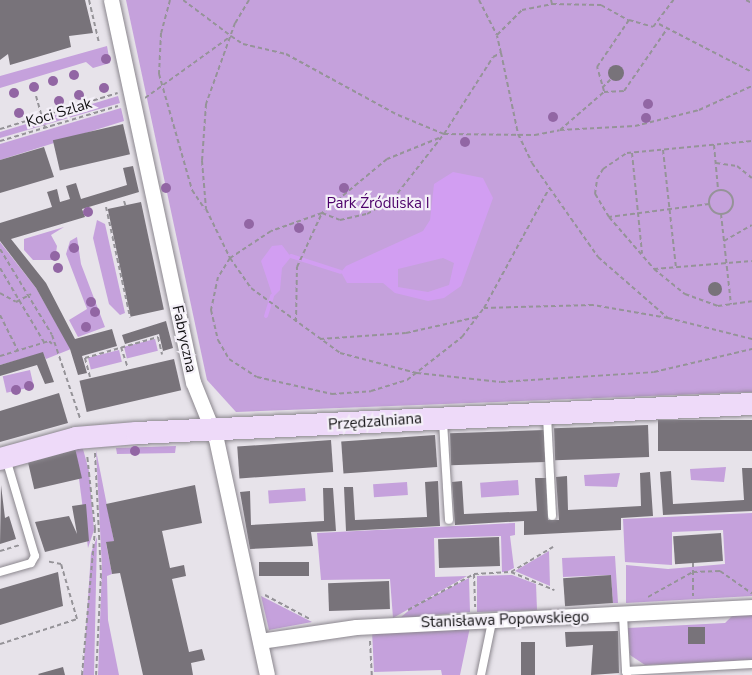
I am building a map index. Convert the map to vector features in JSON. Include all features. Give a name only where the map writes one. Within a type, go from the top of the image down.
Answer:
[{"type":"street","name":"Fabryczna","points":[[111,0],[193,381],[211,430],[267,675]]},
{"type":"street","name":"Przędzalniana","points":[[3,458],[83,437],[752,404]]},
{"type":"street","name":"Stanisława Popowskiego","points":[[260,641],[370,626],[492,622],[752,607]]},
{"type":"lane","points":[[547,413],[552,516]]},
{"type":"lane","points":[[443,418],[449,520]]},
{"type":"lane","points":[[0,572],[34,561],[32,542],[3,458]]},
{"type":"lane","points":[[623,615],[627,673],[752,664]]},
{"type":"lane","points":[[481,675],[492,622]]},
{"type":"path","points":[[89,0],[99,44]]},
{"type":"path","points":[[170,0],[161,33],[162,89],[192,190],[206,210],[230,258],[264,298],[340,354],[417,372],[501,382],[583,380],[654,372],[752,349]]},
{"type":"path","points":[[183,0],[243,44],[286,54],[398,115],[444,134],[518,134],[635,126],[699,110],[752,86]]},
{"type":"path","points":[[206,210],[202,161],[206,104],[231,36],[249,0]]},
{"type":"path","points":[[479,0],[497,35],[518,134],[549,189],[598,256],[668,318]]},
{"type":"path","points":[[497,35],[522,10],[551,2],[601,5],[629,20],[653,27],[659,24],[673,0]]},
{"type":"path","points":[[746,0],[752,3]]},
{"type":"path","points":[[603,90],[597,67],[629,20]]},
{"type":"path","points":[[659,24],[752,72]]},
{"type":"path","points":[[603,90],[620,93],[634,83],[667,29]]},
{"type":"path","points":[[143,99],[162,89],[231,36]]},
{"type":"path","points":[[322,213],[340,220],[367,214],[393,199],[444,134],[493,57],[501,53]]},
{"type":"path","points":[[560,130],[603,90],[610,79]]},
{"type":"path","points":[[0,129],[122,93]]},
{"type":"path","points":[[36,96],[45,128]]},
{"type":"path","name":"Koci Szlak","points":[[0,141],[124,104]]},
{"type":"path","points":[[439,138],[387,159],[322,213],[271,231],[230,258],[218,277],[211,310],[218,340],[230,359],[257,377],[332,394],[371,391],[417,372],[462,337],[484,308],[549,189]]},
{"type":"path","points":[[752,141],[632,153],[615,159],[597,179],[595,194],[609,217],[654,268],[706,304],[752,302]]},
{"type":"path","points":[[714,145],[718,189]]},
{"type":"path","points":[[663,150],[676,267]]},
{"type":"path","points":[[632,153],[642,256]]},
{"type":"path","points":[[716,163],[737,166],[752,178]]},
{"type":"path","points":[[709,204],[711,194],[718,189]]},
{"type":"path","points":[[718,189],[729,192],[733,200],[730,210],[721,214]]},
{"type":"path","points":[[124,201],[126,207]]},
{"type":"path","points":[[609,217],[709,204],[721,214],[731,304]]},
{"type":"path","points":[[106,207],[130,317]]},
{"type":"path","points":[[296,322],[297,267],[322,213]]},
{"type":"path","points":[[724,241],[752,225]]},
{"type":"path","points":[[0,249],[31,294],[52,335],[52,344],[86,425]]},
{"type":"path","points":[[654,268],[752,261]]},
{"type":"path","points":[[0,268],[22,300],[44,342]]},
{"type":"path","points":[[0,293],[12,302],[22,300],[31,294]]},
{"type":"path","points":[[484,308],[592,305],[668,318],[752,339]]},
{"type":"path","points":[[0,315],[18,351]]},
{"type":"path","points":[[320,339],[406,333],[477,317]]},
{"type":"path","points":[[90,377],[85,358],[121,347],[158,337],[162,355]]},
{"type":"path","points":[[0,356],[44,342],[52,344]]},
{"type":"path","points":[[121,347],[127,366]]},
{"type":"path","points":[[92,445],[100,561],[96,675]]},
{"type":"path","points":[[82,675],[94,529],[86,446]]},
{"type":"path","points":[[0,551],[32,542]]},
{"type":"path","points":[[511,572],[553,547]]},
{"type":"path","points":[[0,644],[77,619],[61,564],[34,561]]},
{"type":"path","points":[[693,563],[693,605]]},
{"type":"path","points":[[639,603],[693,572],[720,571],[752,593]]},
{"type":"path","points":[[401,615],[474,574],[511,572],[554,590]]},
{"type":"path","points":[[474,574],[475,616]]},
{"type":"path","points":[[255,591],[314,620]]},
{"type":"path","points":[[370,626],[372,675]]},
{"type":"green space","name":"Park Źródliska I","points":[[126,0],[752,0],[752,392],[236,412],[207,380]]},
{"type":"green space","points":[[107,46],[110,63],[93,68],[86,62],[0,88],[0,76]]},
{"type":"green space","points":[[118,96],[120,103],[0,138],[0,132]]},
{"type":"green space","points":[[121,108],[124,121],[0,160],[0,144]]},
{"type":"green space","points":[[97,220],[105,224],[125,313],[120,315],[109,304],[93,238]]},
{"type":"green space","points":[[64,227],[51,235],[57,246],[55,260],[33,260],[24,250],[24,239]]},
{"type":"green space","points":[[77,237],[81,264],[105,327],[78,337],[69,320],[87,309],[66,254],[70,241]]},
{"type":"green space","points":[[0,242],[36,288],[71,349],[46,359],[43,353],[0,365]]},
{"type":"green space","points":[[155,339],[158,351],[127,358],[124,347]]},
{"type":"green space","points":[[119,350],[122,362],[91,369],[88,358]]},
{"type":"green space","points":[[30,370],[34,387],[7,393],[3,376]]},
{"type":"green space","points":[[176,446],[175,453],[117,454],[116,448]]},
{"type":"green space","points":[[75,448],[83,449],[89,471],[94,530],[88,548]]},
{"type":"green space","points":[[96,450],[114,541],[106,543],[112,574],[107,576],[108,620],[119,675],[98,675],[102,568]]},
{"type":"green space","points":[[726,467],[724,482],[691,480],[690,469]]},
{"type":"green space","points":[[620,473],[617,487],[585,486],[584,475]]},
{"type":"green space","points":[[518,480],[519,495],[481,498],[480,483]]},
{"type":"green space","points":[[407,482],[408,495],[374,497],[373,484]]},
{"type":"green space","points":[[305,488],[306,501],[269,504],[268,491]]},
{"type":"green space","points":[[752,513],[752,596],[626,603],[626,565],[668,569],[725,564],[723,530],[672,532],[672,565],[625,562],[623,519]]},
{"type":"green space","points":[[515,523],[515,535],[510,536],[514,568],[506,572],[502,572],[501,536],[434,538],[435,577],[467,576],[393,618],[390,579],[321,580],[317,533]]},
{"type":"green space","points":[[97,537],[94,675],[83,675],[91,553]]},
{"type":"green space","points":[[549,551],[550,586],[515,571]]},
{"type":"green space","points":[[615,556],[618,603],[613,603],[611,575],[563,577],[562,558]]},
{"type":"green space","points":[[512,575],[536,584],[537,610],[477,612],[477,576]]},
{"type":"green space","points":[[469,578],[470,612],[400,618],[414,606]]},
{"type":"green space","points":[[261,596],[312,622],[269,630]]},
{"type":"green space","points":[[736,612],[752,612],[752,660],[645,665],[630,655],[628,628],[725,623]]},
{"type":"green space","points":[[470,627],[460,675],[442,675],[441,670],[374,672],[372,631]]},
{"type":"shaded area","points":[[453,172],[483,178],[493,198],[461,286],[444,298],[428,301],[395,293],[383,283],[347,283],[341,272],[346,266],[423,231],[430,220],[434,184]],"holes":[[[443,258],[454,263],[449,285],[428,292],[398,287],[398,269]]]},
{"type":"shaded area","points":[[282,245],[291,257],[282,268],[280,290],[273,297],[261,261],[272,246]]},
{"type":"building","points":[[0,0],[85,0],[93,33],[69,36],[71,47],[10,65],[8,54],[0,60]]},
{"type":"building","points":[[616,65],[624,73],[616,81],[608,73]]},
{"type":"building","points":[[123,124],[130,154],[60,170],[53,140]]},
{"type":"building","points":[[44,147],[54,177],[0,193],[0,160]]},
{"type":"building","points":[[133,166],[139,192],[82,209],[85,217],[11,239],[46,283],[75,339],[112,329],[117,346],[82,356],[87,373],[78,375],[70,349],[36,288],[0,241],[0,223],[52,207],[47,192],[57,189],[60,202],[70,199],[66,186],[76,183],[81,199],[127,185],[123,168]]},
{"type":"building","points":[[141,202],[164,310],[131,317],[108,209]]},
{"type":"building","points":[[712,282],[718,282],[722,289],[718,296],[712,296],[708,292],[708,286]]},
{"type":"building","points":[[166,321],[173,348],[163,351],[159,334],[125,344],[122,335]]},
{"type":"building","points":[[43,352],[54,382],[45,384],[37,365],[0,376],[0,365]]},
{"type":"building","points":[[174,359],[181,390],[87,412],[79,381]]},
{"type":"building","points":[[59,393],[68,423],[0,442],[0,411]]},
{"type":"building","points":[[658,420],[752,420],[752,451],[658,451]]},
{"type":"building","points":[[648,425],[649,457],[555,460],[554,428]]},
{"type":"building","points":[[544,430],[545,462],[451,465],[450,433]]},
{"type":"building","points":[[435,435],[437,467],[343,473],[341,442]]},
{"type":"building","points":[[331,440],[333,472],[239,478],[237,447]]},
{"type":"building","points":[[75,448],[82,478],[34,489],[27,459]]},
{"type":"building","points":[[742,468],[752,468],[752,511],[663,515],[660,472],[671,471],[673,504],[744,500]]},
{"type":"building","points":[[650,472],[653,516],[621,518],[621,530],[524,535],[524,521],[455,525],[452,482],[462,481],[464,514],[537,511],[535,478],[546,478],[548,520],[559,520],[556,477],[567,476],[568,510],[641,506],[640,473]]},
{"type":"building","points":[[438,481],[440,526],[346,531],[344,487],[353,487],[355,520],[427,517],[425,482]]},
{"type":"building","points":[[1,485],[5,518],[9,516],[16,539],[0,544]]},
{"type":"building","points":[[195,485],[202,523],[162,531],[170,568],[184,565],[186,576],[172,579],[189,652],[202,649],[205,660],[191,663],[193,675],[143,675],[120,573],[112,574],[106,542],[114,541],[106,504]]},
{"type":"building","points":[[323,488],[333,488],[336,531],[311,532],[313,546],[250,549],[240,492],[250,491],[251,525],[324,521]]},
{"type":"building","points":[[86,504],[89,541],[45,552],[35,522],[69,516],[77,534],[72,506]]},
{"type":"building","points":[[721,533],[723,561],[675,564],[673,536]]},
{"type":"building","points":[[499,537],[500,566],[439,568],[438,539]]},
{"type":"building","points":[[259,562],[309,562],[309,576],[259,576]]},
{"type":"building","points":[[58,572],[63,606],[0,625],[0,589]]},
{"type":"building","points":[[611,575],[613,603],[565,606],[563,578]]},
{"type":"building","points":[[389,581],[390,609],[329,611],[328,583]]},
{"type":"building","points":[[688,627],[705,627],[705,644],[688,644]]},
{"type":"building","points":[[618,631],[619,673],[591,675],[593,645],[566,647],[565,632]]},
{"type":"building","points":[[521,642],[535,642],[535,675],[521,675]]},
{"type":"building","points":[[63,667],[65,675],[38,674]]},
{"type":"waterway","points":[[291,256],[341,272]]},
{"type":"waterway","points":[[266,316],[272,296]]}]
